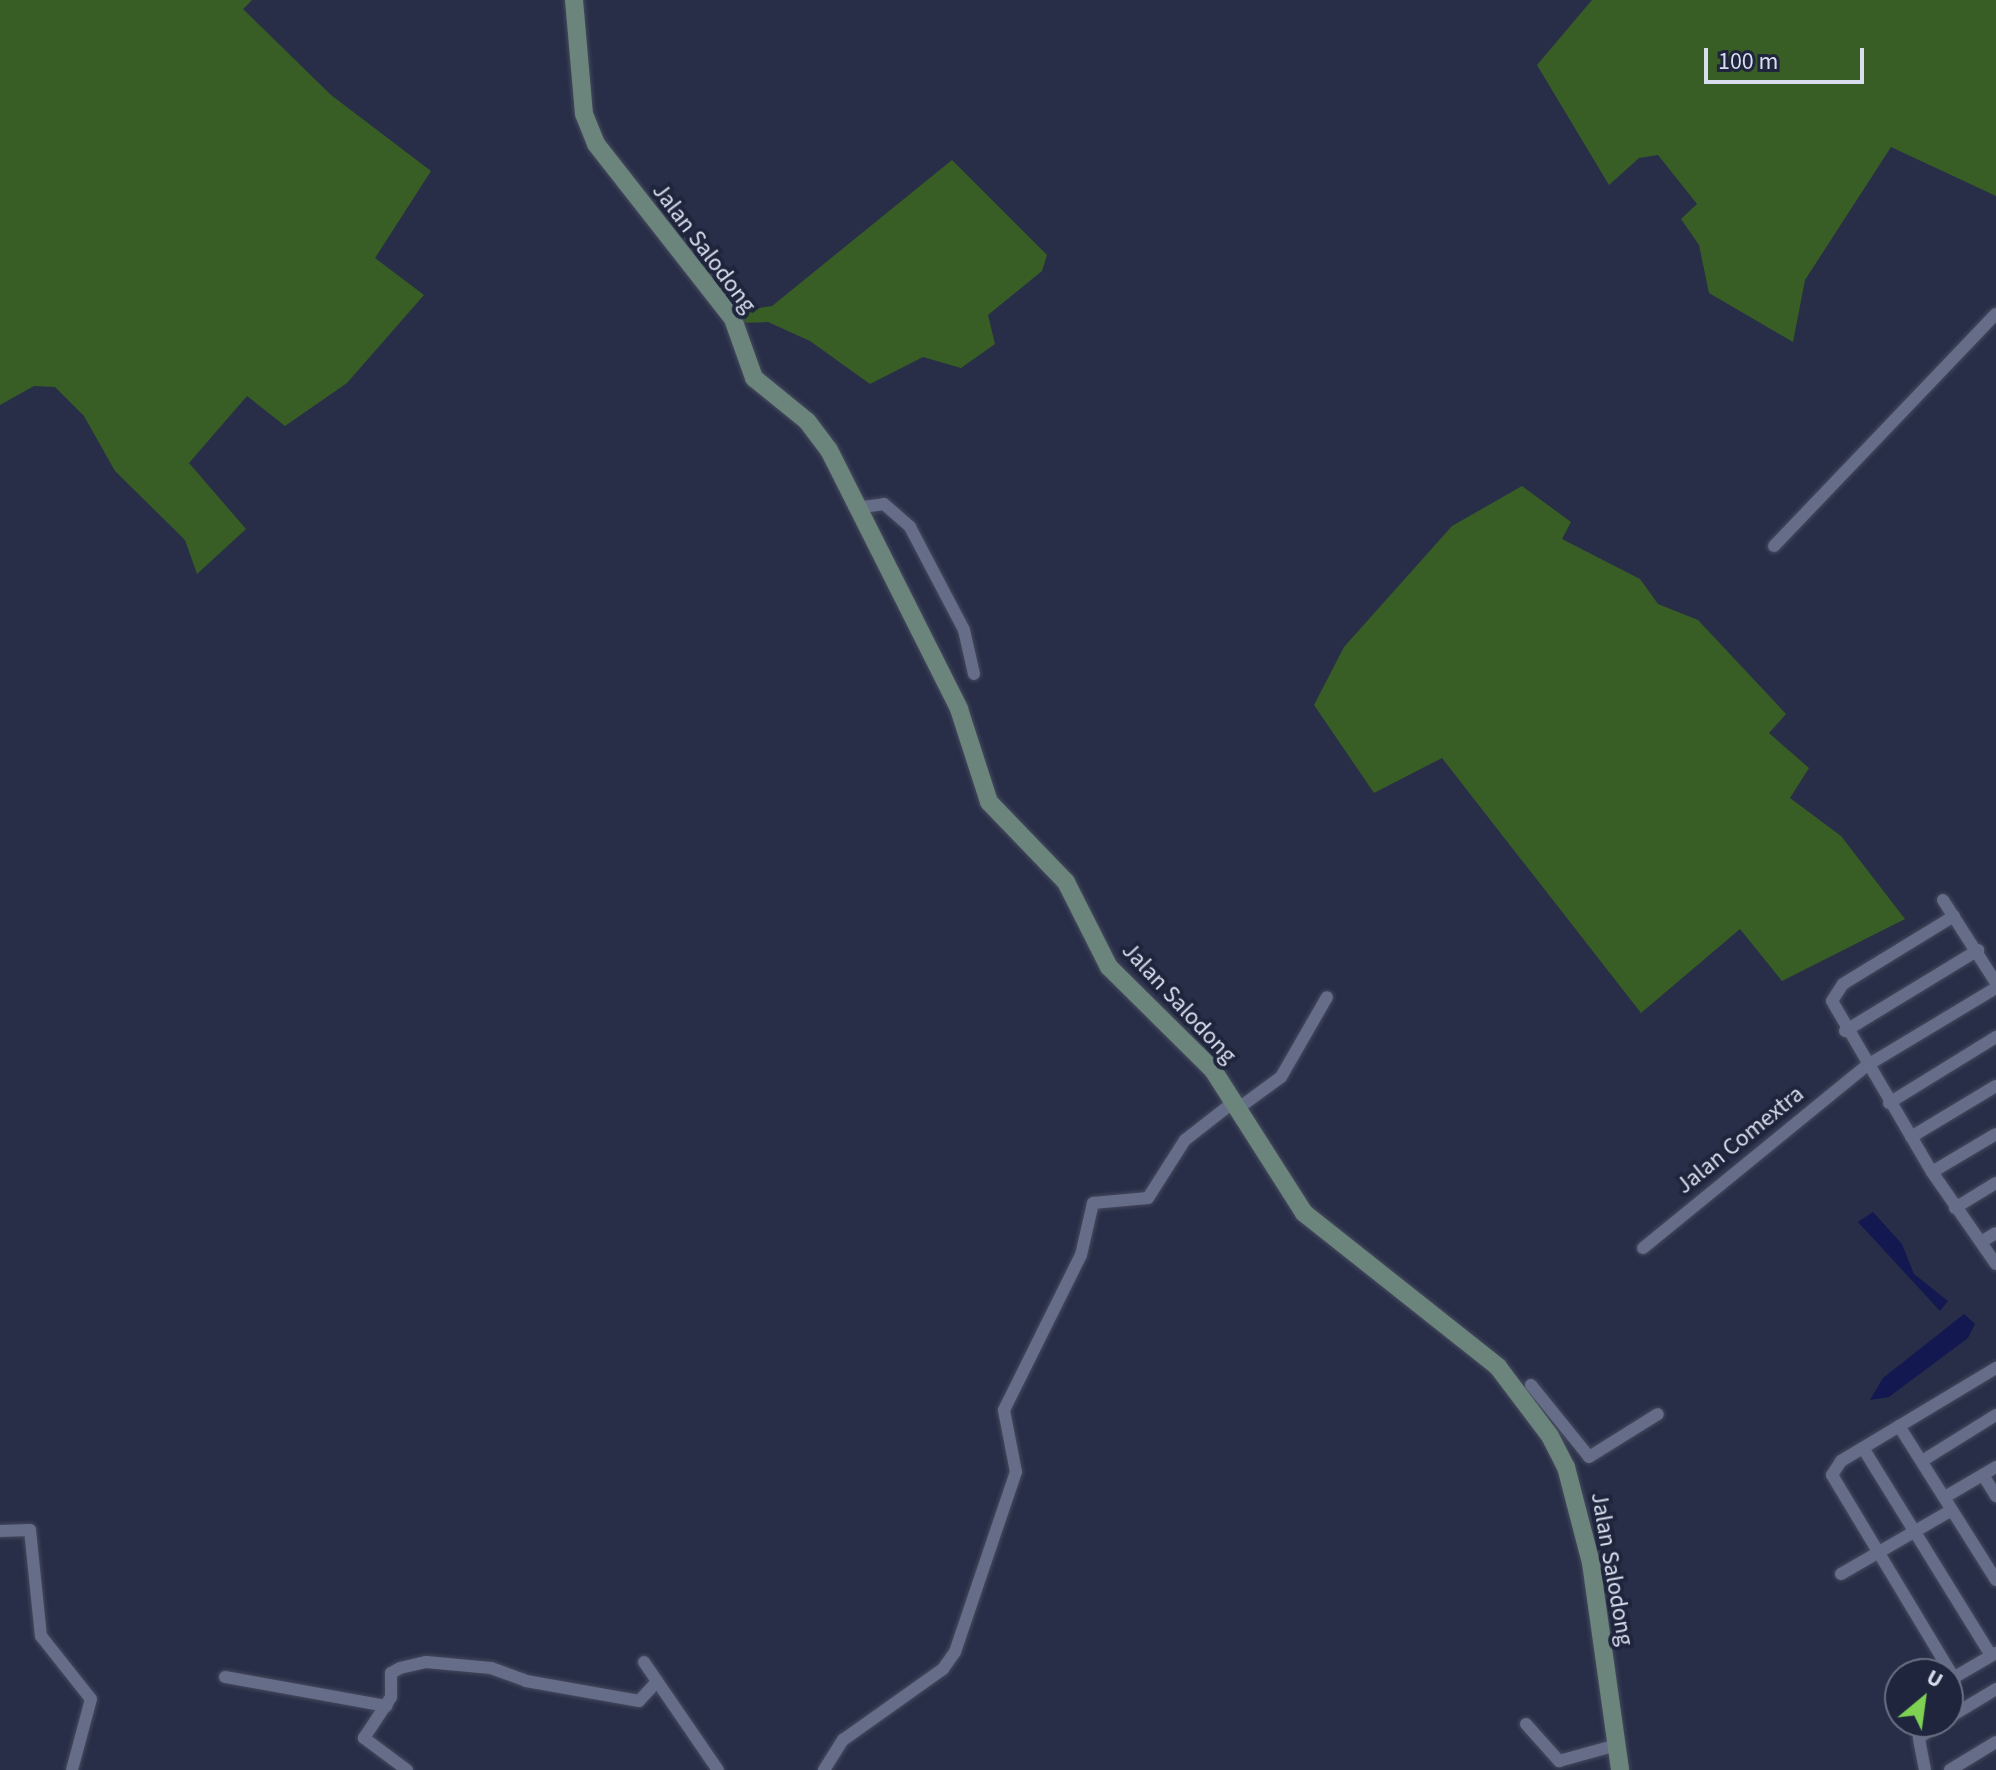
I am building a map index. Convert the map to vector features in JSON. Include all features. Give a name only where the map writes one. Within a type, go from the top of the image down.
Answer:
[{"type":"street","name":"Jalan Salodong","points":[[574,0],[584,114],[596,144],[733,319],[754,378],[818,432],[959,709],[989,802],[1066,882],[1109,967],[1238,1104],[1304,1213],[1498,1367],[1550,1436],[1566,1467],[1591,1563],[1620,1770]]},
{"type":"street","points":[[1774,546],[1996,314]]},
{"type":"street","points":[[856,508],[884,504],[910,527],[964,630],[974,674]]},
{"type":"street","points":[[1943,900],[1978,950],[1996,986]]},
{"type":"street","points":[[1954,916],[1836,989],[1832,1001],[1845,1031],[1932,1172],[1996,1264]]},
{"type":"street","points":[[1845,1031],[1978,950]]},
{"type":"street","name":"Jalan Comextra","points":[[1643,1248],[1866,1066],[1996,986]]},
{"type":"street","points":[[824,1770],[843,1740],[943,1669],[955,1652],[1016,1472],[1004,1410],[1081,1255],[1093,1203],[1148,1198],[1185,1140],[1281,1077],[1327,997]]},
{"type":"street","points":[[1889,1103],[1996,1037]]},
{"type":"street","points":[[1911,1137],[1996,1086]]},
{"type":"street","points":[[1932,1172],[1996,1134]]},
{"type":"street","points":[[1955,1208],[1996,1183]]},
{"type":"street","points":[[1981,1242],[1996,1233]]},
{"type":"street","points":[[1938,1658],[1832,1478],[1841,1461],[1996,1368]]},
{"type":"street","points":[[1531,1385],[1589,1457],[1658,1414]]},
{"type":"street","points":[[1922,1461],[1996,1415]]},
{"type":"street","points":[[1899,1426],[1996,1580]]},
{"type":"street","points":[[1863,1448],[1994,1654],[1964,1672]]},
{"type":"street","points":[[1945,1497],[1996,1467]]},
{"type":"street","points":[[1983,1475],[1996,1496]]},
{"type":"street","points":[[1841,1574],[1879,1555],[1952,1510]]},
{"type":"street","points":[[0,1531],[30,1530],[41,1636],[91,1699],[72,1770]]},
{"type":"street","points":[[407,1770],[364,1738],[386,1706],[391,1673],[426,1662],[501,1669],[526,1681],[639,1701],[655,1684]]},
{"type":"street","points":[[644,1662],[655,1684],[718,1770]]},
{"type":"street","points":[[225,1677],[386,1706]]},
{"type":"street","points":[[1964,1708],[1996,1689]]},
{"type":"street","points":[[1526,1724],[1559,1761],[1617,1745]]},
{"type":"street","points":[[1921,1738],[1925,1770]]},
{"type":"street","points":[[1950,1770],[1994,1747]]},
{"type":"green space","points":[[0,0],[252,0],[243,9],[331,95],[431,171],[375,258],[424,295],[347,383],[285,426],[247,396],[189,463],[246,529],[197,574],[185,540],[115,471],[84,416],[55,387],[34,386],[0,405]]},
{"type":"green space","points":[[1592,0],[1996,0],[1996,196],[1891,147],[1805,280],[1793,342],[1709,293],[1699,245],[1681,219],[1697,204],[1658,155],[1639,158],[1609,185],[1537,65]]},
{"type":"green space","points":[[952,160],[1047,255],[1042,271],[988,315],[995,344],[961,368],[923,357],[870,384],[810,341],[768,322],[741,323],[737,311],[772,306]]},
{"type":"green space","points":[[1522,486],[1571,522],[1562,539],[1640,579],[1658,604],[1698,620],[1786,714],[1769,733],[1809,768],[1790,798],[1841,836],[1905,919],[1782,981],[1740,929],[1641,1013],[1442,758],[1374,793],[1314,705],[1344,647],[1452,526]]},
{"type":"shaded area","points":[[1873,1212],[1902,1244],[1914,1274],[1948,1301],[1940,1311],[1858,1222]]},
{"type":"shaded area","points":[[1964,1314],[1975,1324],[1968,1338],[1889,1397],[1870,1400],[1883,1378]]}]
